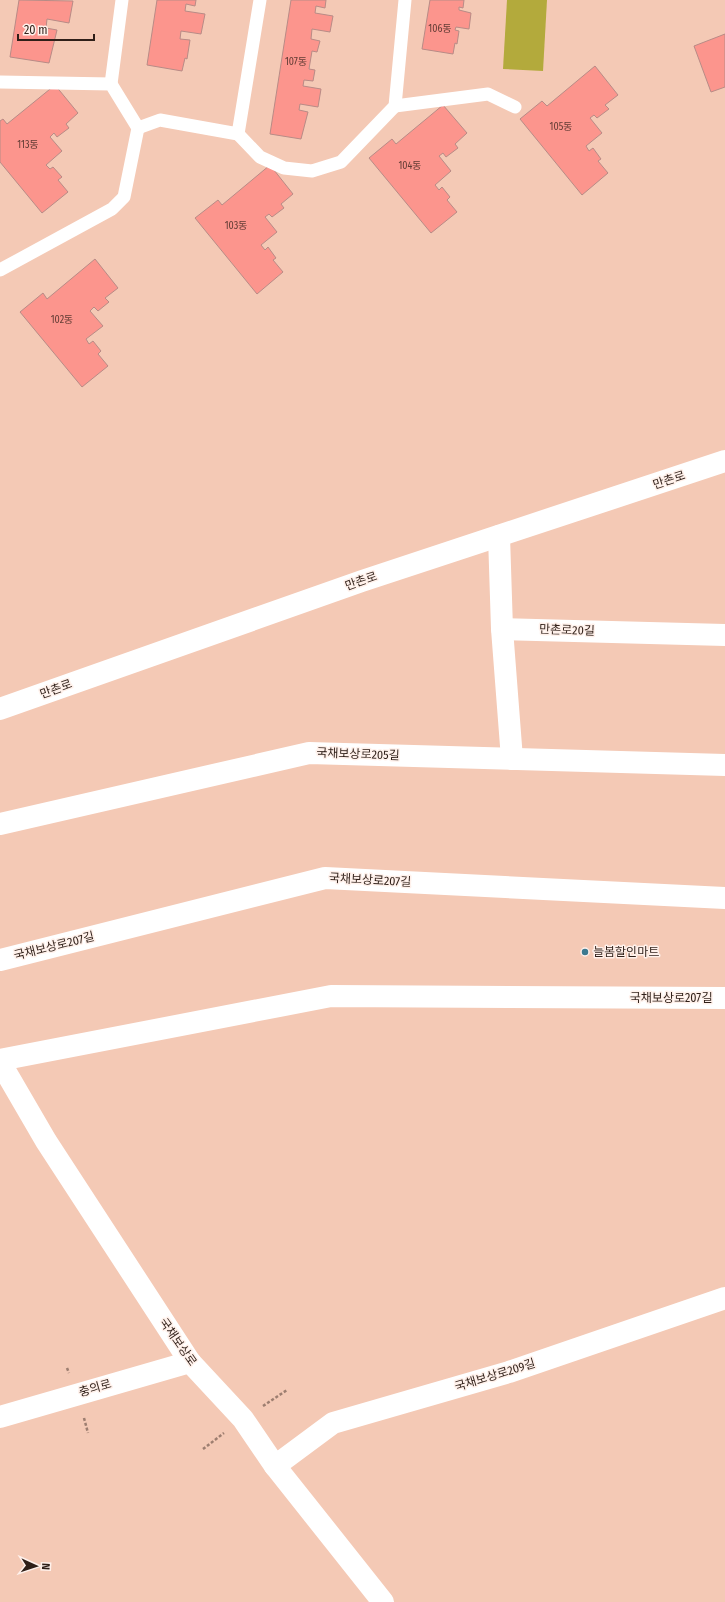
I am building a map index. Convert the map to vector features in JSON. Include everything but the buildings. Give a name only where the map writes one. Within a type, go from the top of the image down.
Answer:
[{"type":"street","name":"만촌로","points":[[0,709],[362,581],[725,461]]},
{"type":"street","points":[[499,536],[502,629],[512,758]]},
{"type":"street","name":"만촌로20길","points":[[502,629],[725,635]]},
{"type":"street","name":"국채보상로205길","points":[[0,824],[309,753],[725,765]]},
{"type":"street","name":"국채보상로207길","points":[[0,960],[325,878],[725,898]]},
{"type":"street","name":"국채보상로207길","points":[[0,1061],[331,996],[725,998]]},
{"type":"street","name":"국채보상로","points":[[0,1061],[46,1141],[190,1362],[243,1419],[275,1466],[383,1602]]},
{"type":"street","name":"국채보상로209길","points":[[275,1466],[333,1423],[510,1372],[725,1298]]},
{"type":"street","name":"충의로","points":[[0,1417],[190,1362]]},
{"type":"lane","points":[[0,270],[112,210],[124,197],[138,128],[111,84],[122,0]]},
{"type":"lane","points":[[238,134],[260,0]]},
{"type":"lane","points":[[138,128],[160,120],[238,134],[260,157],[284,168],[312,171],[341,162],[394,106],[405,0]]},
{"type":"lane","points":[[0,82],[111,84]]},
{"type":"lane","points":[[394,106],[488,94],[516,107]]},
{"type":"shaded area","points":[[507,0],[547,0],[543,71],[503,69]]},
{"type":"place","name":"늘봄할인마트","points":[[585,952]]}]
